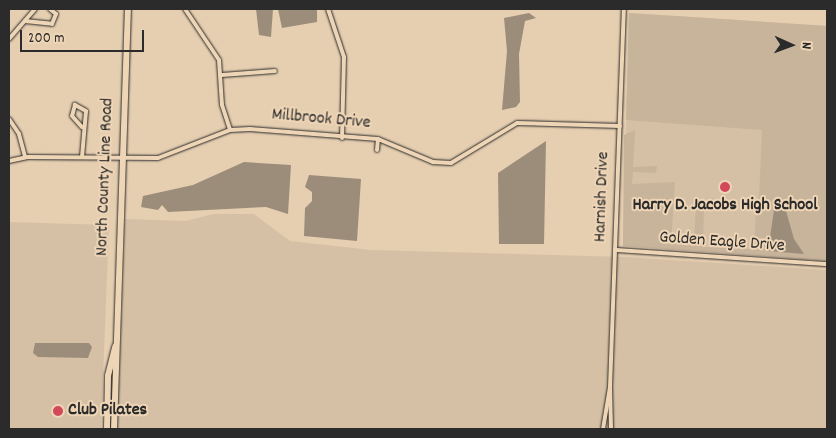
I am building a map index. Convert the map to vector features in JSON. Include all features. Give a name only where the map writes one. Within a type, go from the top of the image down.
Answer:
[{"type":"street","points":[[9,39],[35,9]]},
{"type":"street","points":[[25,21],[52,24],[56,14],[50,9]]},
{"type":"street","name":"North County Line Road","points":[[114,429],[115,347],[128,9]]},
{"type":"street","points":[[185,9],[217,56],[222,75],[222,105],[230,130]]},
{"type":"street","points":[[328,9],[344,57],[342,138]]},
{"type":"street","name":"Harnish Drive","points":[[611,429],[610,387],[624,9]]},
{"type":"street","points":[[222,75],[275,71]]},
{"type":"street","points":[[82,127],[72,116],[74,105],[86,111],[82,127],[82,157]]},
{"type":"street","points":[[9,119],[20,134],[25,157]]},
{"type":"street","name":"Millbrook Drive","points":[[9,162],[25,157],[122,159],[174,154],[230,130],[275,130],[342,138],[378,139],[433,162],[451,163],[517,123],[620,126]]},
{"type":"street","points":[[378,139],[378,150]]},
{"type":"street","name":"Golden Eagle Drive","points":[[615,250],[827,264]]},
{"type":"street","name":"North County Line Road","points":[[107,429],[108,376],[115,347]]},
{"type":"street","name":"Harnish Drive","points":[[603,429],[610,387]]},
{"type":"shaded area","points":[[256,9],[273,9],[271,37],[259,35]]},
{"type":"shaded area","points":[[278,9],[317,9],[317,22],[282,28]]},
{"type":"shaded area","points":[[529,13],[536,18],[525,21],[519,54],[520,102],[516,107],[502,110],[507,51],[504,18]]},
{"type":"shaded area","name":"Harry D. Jacobs High School","points":[[629,13],[827,26],[827,261],[623,246]]},
{"type":"shaded area","name":"Harry D. Jacobs High School","points":[[629,13],[827,26],[827,261],[623,246],[624,135],[635,130],[633,167],[657,166],[656,173],[633,172],[632,184],[675,182],[671,244],[694,245],[696,202],[714,198],[713,206],[704,206],[703,247],[754,249],[756,209],[752,203],[759,198],[762,130],[626,120]]},
{"type":"shaded area","points":[[546,141],[544,244],[499,244],[498,173]]},
{"type":"shaded area","points":[[244,162],[291,165],[288,214],[266,207],[168,212],[162,205],[158,210],[141,207],[143,196],[193,185]]},
{"type":"shaded area","points":[[309,175],[361,179],[357,241],[304,236],[305,208],[312,201],[312,192],[305,187]]},
{"type":"shaded area","points":[[784,204],[794,239],[804,254],[768,251],[774,210]]},
{"type":"shaded area","points":[[213,214],[254,214],[290,241],[371,250],[626,257],[827,270],[827,429],[117,429],[125,219],[186,221]]},
{"type":"shaded area","points":[[9,222],[109,225],[101,429],[9,429]]},
{"type":"shaded area","points":[[35,343],[89,343],[92,347],[88,358],[38,357],[33,353]]},
{"type":"place","name":"Harry D. Jacobs High School","points":[[725,187]]},
{"type":"place","name":"Club Pilates","points":[[58,411]]}]
